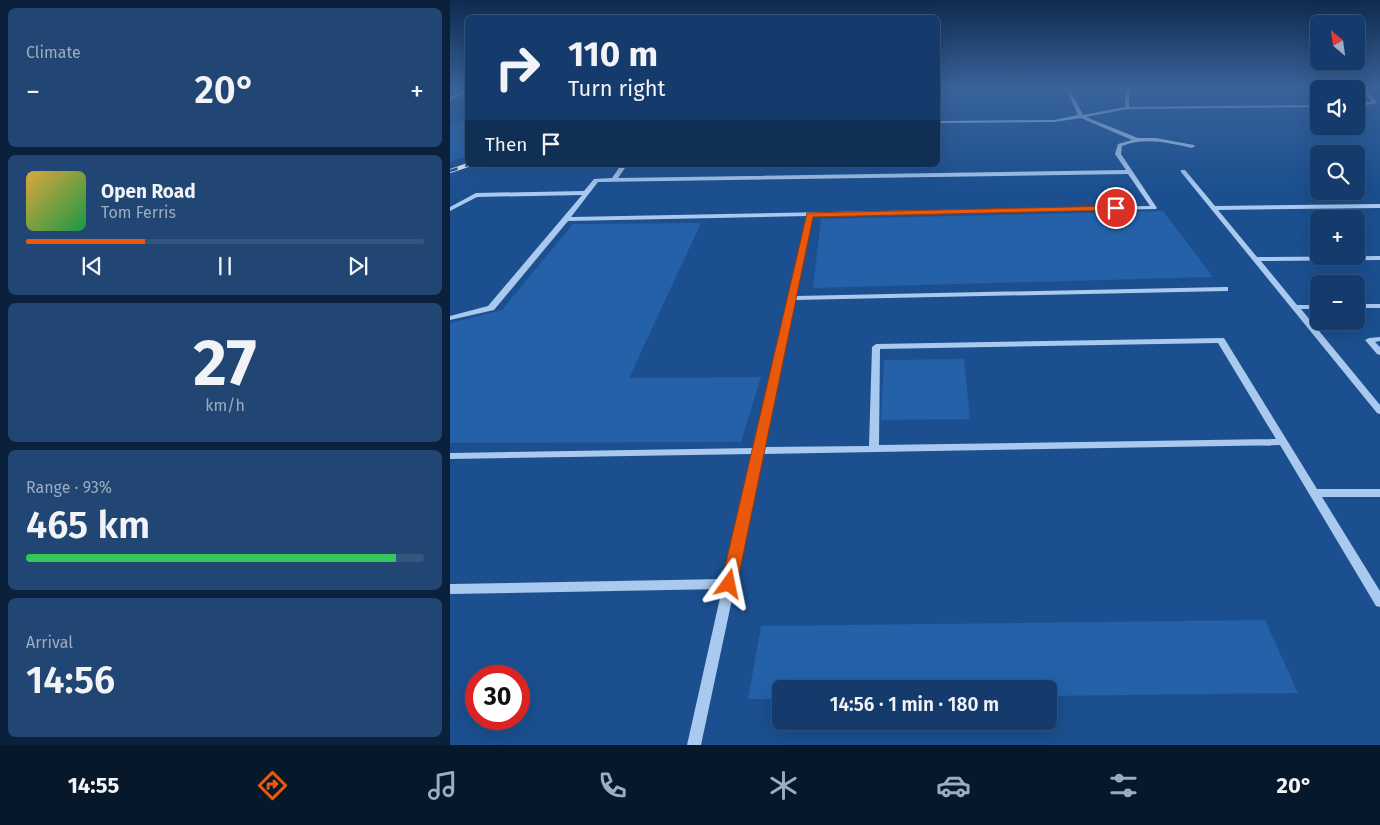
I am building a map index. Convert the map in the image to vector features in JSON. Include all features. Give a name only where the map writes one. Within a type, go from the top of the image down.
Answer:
[{"type":"street","points":[[940,122],[965,122]]},
{"type":"street","points":[[1094,122],[1137,140]]},
{"type":"street","points":[[566,219],[1154,208],[1118,154],[1120,145],[1137,140],[1164,141],[1192,146]]},
{"type":"street","points":[[614,180],[623,167]]},
{"type":"street","points":[[1183,171],[1380,410]]},
{"type":"street","points":[[450,318],[491,308],[566,219],[596,180],[1130,172]]},
{"type":"street","points":[[450,208],[476,195],[586,193]]},
{"type":"street","points":[[1214,208],[1380,206]]},
{"type":"street","points":[[694,745],[810,214]]},
{"type":"street","points":[[1256,259],[1380,258]]},
{"type":"street","points":[[792,298],[1225,289]]},
{"type":"street","points":[[1365,306],[1380,306]]},
{"type":"street","points":[[1295,307],[1310,307]]},
{"type":"street","points":[[874,449],[876,347],[1221,340],[1380,602]]},
{"type":"street","points":[[1380,340],[1369,340],[1380,352]]},
{"type":"street","points":[[450,456],[1283,442]]},
{"type":"street","points":[[1314,493],[1380,492]]},
{"type":"street","points":[[450,589],[729,584]]},
{"type":"shaded area","points":[[465,122],[465,157],[450,162],[450,124]]},
{"type":"shaded area","points":[[1163,211],[1213,277],[813,288],[821,219]]},
{"type":"shaded area","points":[[701,223],[629,378],[761,377],[741,442],[450,443],[450,323],[502,310],[573,224]]},
{"type":"shaded area","points":[[964,359],[970,419],[881,420],[884,360]]},
{"type":"shaded area","points":[[1265,620],[1298,693],[1057,696],[1057,680],[772,680],[772,699],[748,699],[761,626]]},
{"type":"railway","points":[[450,171],[465,166]]},
{"type":"route","points":[[729,584],[810,214],[1116,208]]}]
